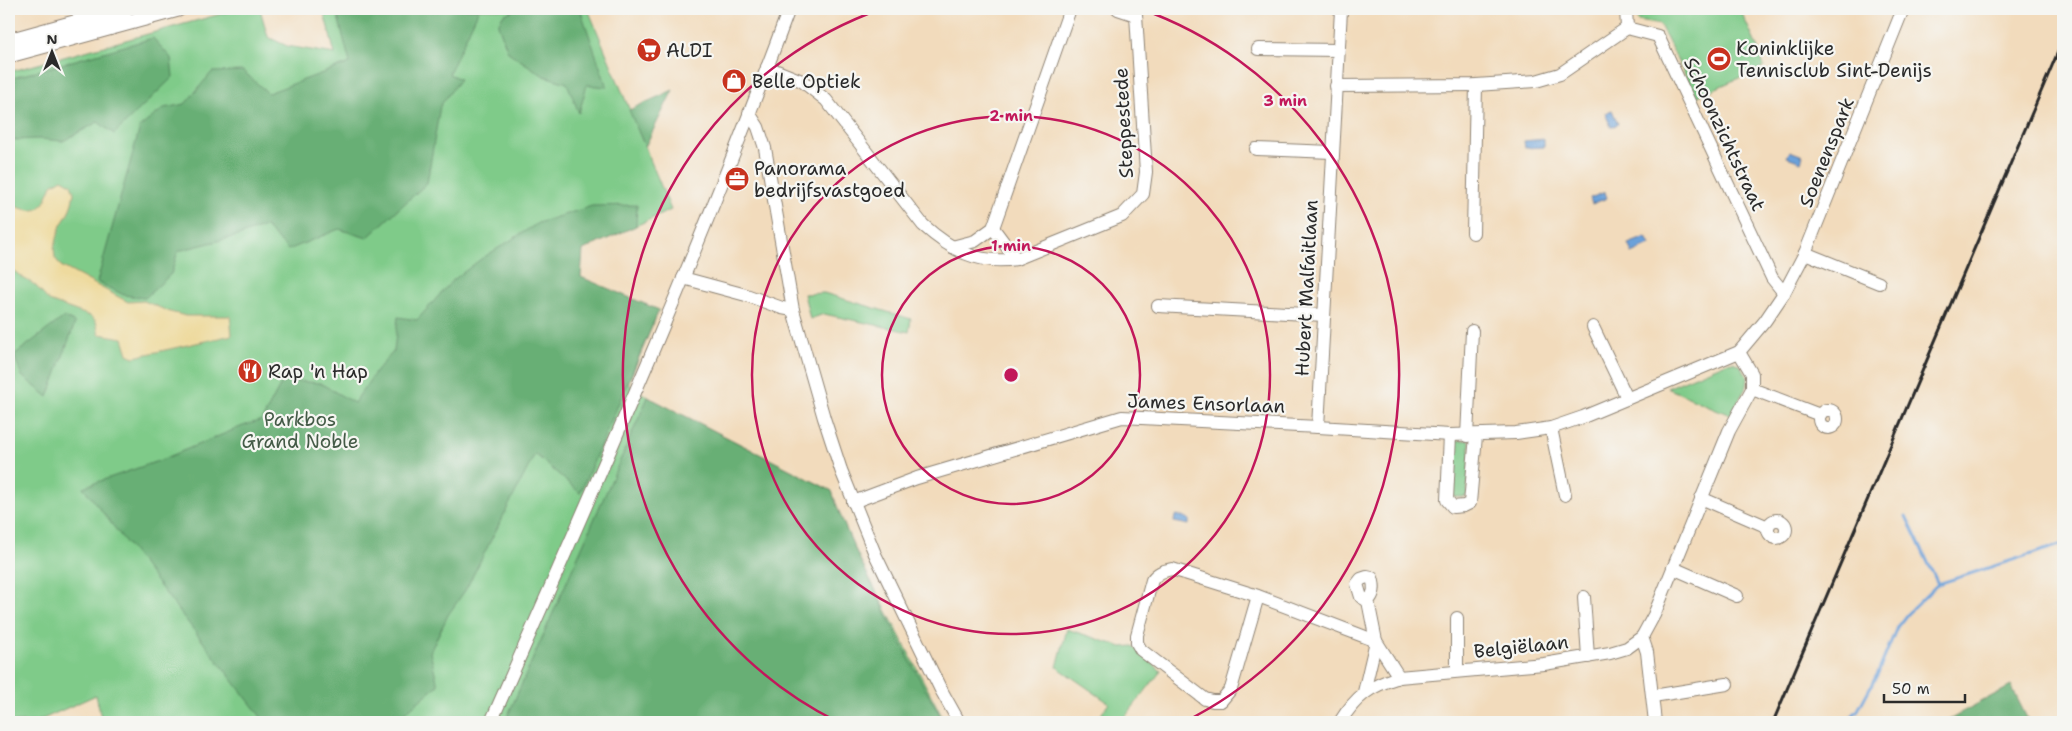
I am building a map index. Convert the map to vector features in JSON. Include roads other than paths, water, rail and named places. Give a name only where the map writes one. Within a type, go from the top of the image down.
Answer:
[{"type":"main road","points":[[9,41],[125,9]]},
{"type":"main road","points":[[9,55],[178,9]]},
{"type":"street","points":[[491,722],[634,398],[789,9]]},
{"type":"street","points":[[952,247],[975,241],[993,228],[1070,9]]},
{"type":"street","name":"Steppestede","points":[[767,67],[802,81],[826,100],[923,225],[937,238],[974,258],[999,262],[1016,259],[1122,216],[1143,194],[1146,172],[1136,15],[1118,9]]},
{"type":"street","points":[[1336,86],[1476,85],[1536,81],[1560,74],[1627,28],[1626,9]]},
{"type":"street","name":"Soenenspark","points":[[1784,293],[1805,253],[1903,9]]},
{"type":"street","name":"Hubert Malfaitlaan","points":[[1318,427],[1341,10]]},
{"type":"street","name":"Schoonzichtstraat","points":[[1627,28],[1658,36],[1772,278],[1784,293]]},
{"type":"street","points":[[1258,49],[1338,50]]},
{"type":"street","points":[[1473,233],[1476,85]]},
{"type":"street","points":[[749,113],[758,128],[765,148],[793,310],[822,412],[853,502],[875,554],[940,688],[959,722]]},
{"type":"street","points":[[1256,149],[1332,152]]},
{"type":"street","points":[[993,228],[1016,259]]},
{"type":"street","points":[[1805,253],[1879,283]]},
{"type":"street","points":[[683,278],[793,310]]},
{"type":"street","points":[[1655,722],[1647,652],[1642,637],[1654,616],[1729,431],[1752,389],[1752,374],[1735,354],[1765,321],[1784,293]]},
{"type":"street","points":[[1158,306],[1324,315]]},
{"type":"street","points":[[1593,327],[1627,398]]},
{"type":"street","points":[[1450,435],[1447,500],[1453,507],[1464,506],[1470,503],[1472,331]]},
{"type":"street","name":"James Ensorlaan","points":[[853,502],[917,478],[1122,417],[1472,436],[1551,428],[1735,354]]},
{"type":"street","points":[[1752,389],[1820,415]]},
{"type":"street","points":[[1551,428],[1566,495]]},
{"type":"street","points":[[1701,498],[1768,527]]},
{"type":"street","points":[[1673,568],[1737,596]]},
{"type":"street","points":[[1258,596],[1231,689],[1221,701],[1206,699],[1141,650],[1137,643],[1137,635],[1152,580],[1156,574],[1163,570],[1174,570],[1258,596],[1376,641]]},
{"type":"street","name":"Belgiëlaan","points":[[1584,597],[1588,657]]},
{"type":"street","name":"Belgiëlaan","points":[[1368,600],[1376,641],[1399,677]]},
{"type":"street","name":"Belgiëlaan","points":[[1457,618],[1457,671]]},
{"type":"street","name":"Belgiëlaan","points":[[1340,722],[1347,710],[1364,692],[1382,682],[1399,677],[1544,664],[1588,657],[1627,648],[1642,637]]},
{"type":"street","name":"Belgiëlaan","points":[[1364,692],[1376,641]]},
{"type":"street","points":[[1653,696],[1727,684]]},
{"type":"water","points":[[1612,110],[1618,124],[1611,127],[1605,113]]},
{"type":"water","points":[[1544,139],[1544,147],[1525,148],[1524,141]]},
{"type":"water","points":[[1790,151],[1803,156],[1801,162],[1787,157]]},
{"type":"water","points":[[1605,192],[1607,198],[1592,204],[1590,198]]},
{"type":"water","points":[[1646,237],[1650,245],[1632,253],[1628,244]]},
{"type":"water","points":[[1177,515],[1189,519],[1189,525],[1174,522]]},
{"type":"waterway","points":[[1906,516],[1938,584]]},
{"type":"waterway","points":[[1846,722],[1858,710],[1878,673],[1897,627],[1907,614],[1938,584],[2063,544]]},
{"type":"railway","points":[[1773,722],[2063,40]]},
{"type":"place","name":"ALDI","points":[[649,50]]},
{"type":"place","name":"Koninklijke Tennisclub Sint-Denijs","points":[[1719,59]]},
{"type":"place","name":"Belle Optiek","points":[[734,81]]},
{"type":"place","name":"Panorama bedrijfsvastgoed","points":[[737,179]]},
{"type":"place","name":"Rap 'n Hap","points":[[250,371]]},
{"type":"park label","name":"Parkbos Grand Noble","points":[[300,430]]}]
